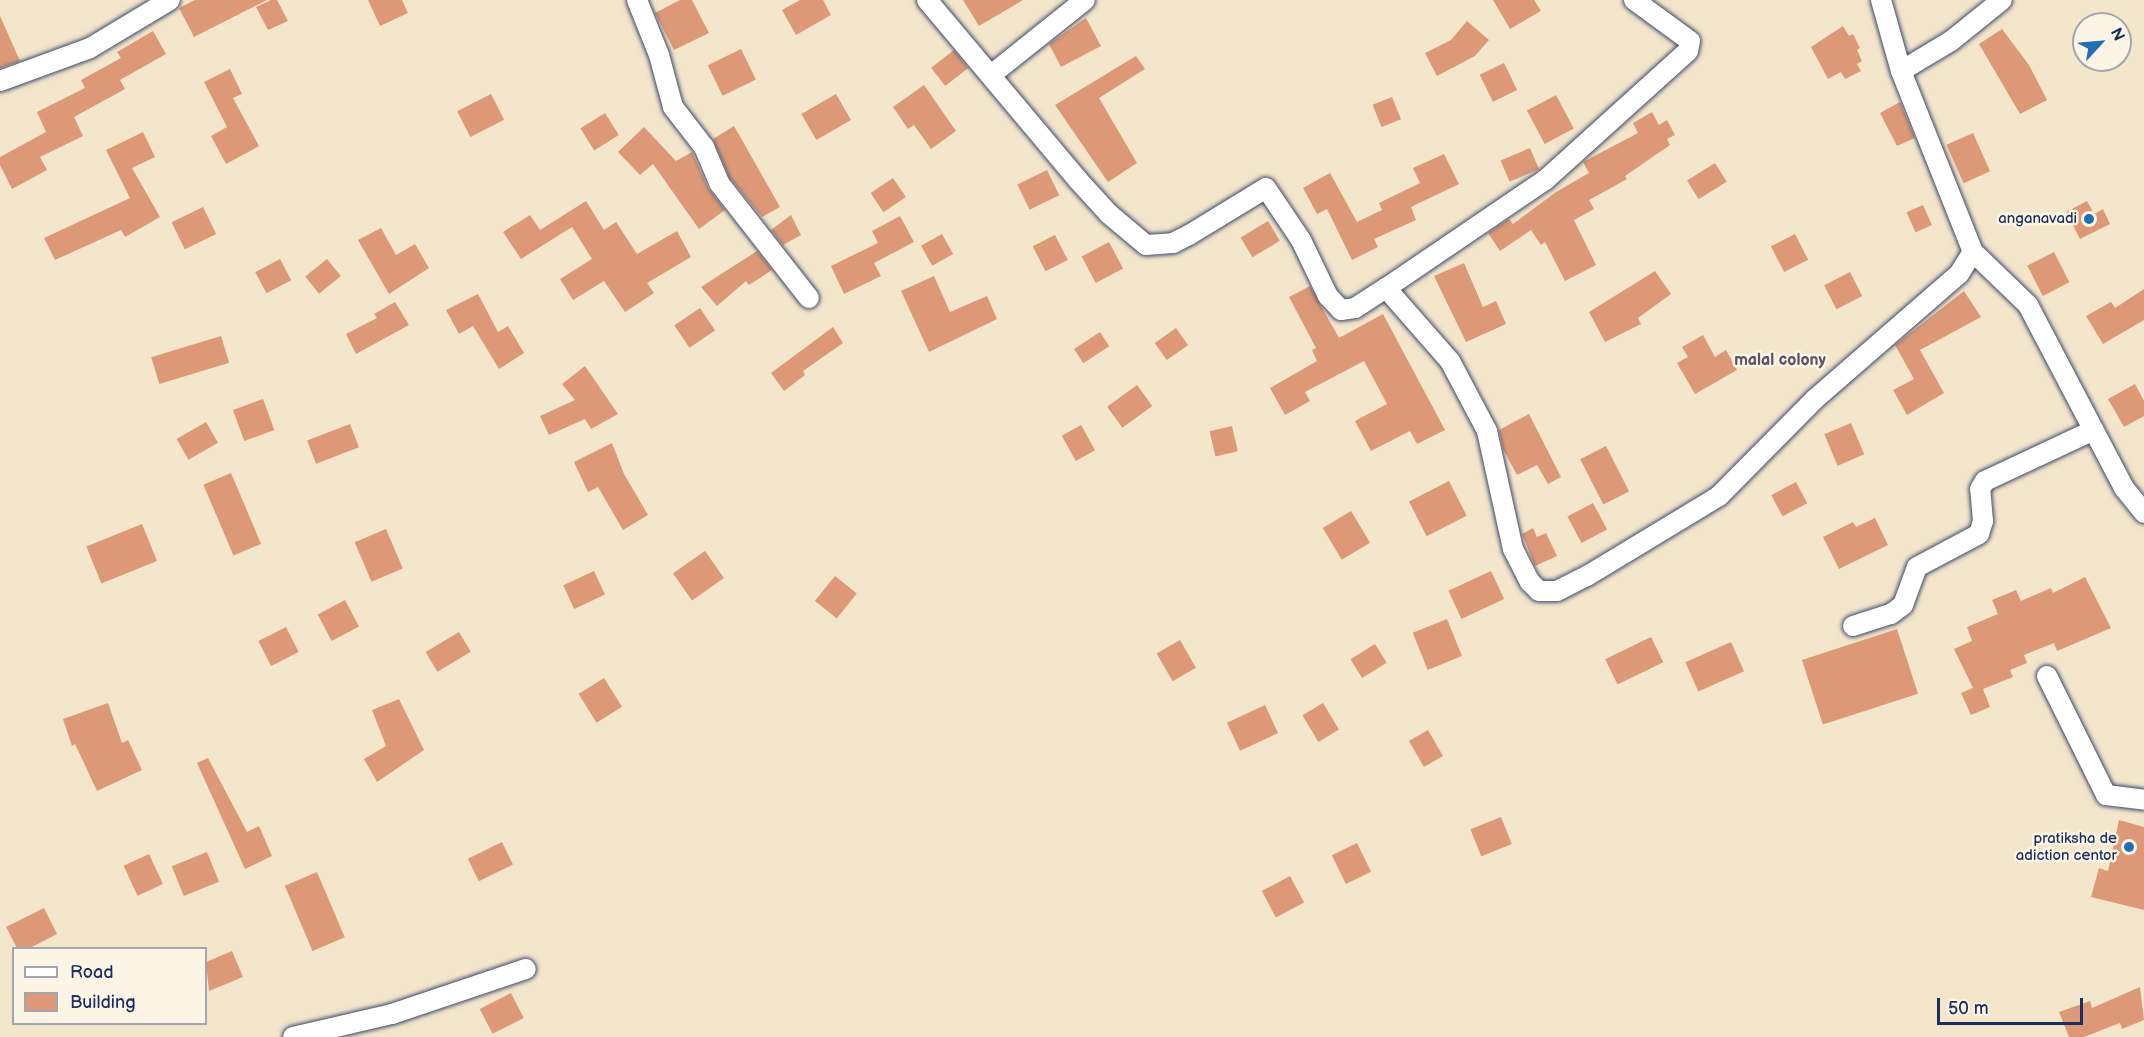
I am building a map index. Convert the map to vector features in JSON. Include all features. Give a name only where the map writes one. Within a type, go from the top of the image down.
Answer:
[{"type":"street","points":[[0,81],[90,48],[170,0]]},
{"type":"street","points":[[637,0],[659,55],[673,107],[704,147],[719,183],[809,298]]},
{"type":"street","points":[[927,0],[1109,214],[1146,245],[1173,243],[1266,188],[1301,240],[1328,296],[1341,310],[1355,308],[1537,186],[1688,51],[1690,41],[1635,0]]},
{"type":"street","points":[[991,75],[1085,0]]},
{"type":"street","points":[[1881,0],[1901,71],[1973,252],[2028,305],[2124,488],[2144,513]]},
{"type":"street","points":[[1901,71],[1951,41],[2002,0]]},
{"type":"street","points":[[1386,288],[1450,361],[1486,431],[1513,549],[1530,582],[1539,591],[1557,591],[1655,538],[1719,496],[1815,399],[1959,274],[1973,252]]},
{"type":"street","points":[[1853,626],[1891,614],[1903,605],[1917,567],[1979,534],[1983,521],[1980,489],[1985,480],[2094,430]]},
{"type":"street","points":[[2047,676],[2106,795],[2144,800]]},
{"type":"street","points":[[293,1037],[392,1014],[526,969]]},
{"type":"building","points":[[195,0],[267,0],[194,37],[179,8]]},
{"type":"building","points":[[271,0],[277,0],[288,21],[268,30],[256,7]]},
{"type":"building","points":[[368,0],[402,0],[408,13],[380,26]]},
{"type":"building","points":[[680,0],[692,0],[709,33],[674,50],[655,13]]},
{"type":"building","points":[[800,0],[823,0],[831,15],[796,35],[782,10]]},
{"type":"building","points":[[963,0],[1023,0],[979,26]]},
{"type":"building","points":[[1493,0],[1534,0],[1541,11],[1510,29]]},
{"type":"building","points":[[0,16],[20,61],[0,68]]},
{"type":"building","points":[[1086,18],[1101,46],[1061,67],[1049,44]]},
{"type":"building","points":[[1467,21],[1489,40],[1475,56],[1437,76],[1425,53],[1451,40]]},
{"type":"building","points":[[1843,26],[1849,36],[1853,34],[1860,48],[1857,50],[1862,61],[1857,64],[1861,71],[1845,79],[1841,72],[1828,79],[1811,47]]},
{"type":"building","points":[[2002,29],[2029,65],[2047,100],[2020,114],[1979,44]]},
{"type":"building","points":[[153,31],[166,54],[120,80],[125,89],[74,117],[83,136],[40,157],[47,170],[12,189],[0,165],[0,157],[46,132],[37,112],[85,88],[81,80],[121,58],[117,52]]},
{"type":"building","points":[[741,49],[756,80],[723,96],[708,65]]},
{"type":"building","points":[[954,50],[968,68],[945,86],[931,68]]},
{"type":"building","points":[[1136,56],[1145,69],[1099,98],[1137,163],[1108,182],[1055,105]]},
{"type":"building","points":[[1504,63],[1517,90],[1493,102],[1480,75]]},
{"type":"building","points":[[230,69],[242,94],[233,98],[259,146],[226,164],[211,136],[227,127],[204,82]]},
{"type":"building","points":[[924,85],[956,131],[931,149],[914,125],[908,129],[893,107]]},
{"type":"building","points":[[491,94],[504,120],[470,137],[457,111]]},
{"type":"building","points":[[836,94],[851,120],[816,140],[801,114]]},
{"type":"building","points":[[1556,95],[1574,129],[1545,144],[1527,110]]},
{"type":"building","points":[[1392,97],[1401,119],[1382,127],[1373,105]]},
{"type":"building","points":[[1900,102],[1915,138],[1897,146],[1880,113]]},
{"type":"building","points":[[1652,112],[1659,125],[1667,120],[1675,135],[1667,139],[1670,145],[1625,176],[1627,179],[1589,200],[1594,209],[1574,220],[1596,265],[1565,281],[1545,242],[1541,245],[1531,230],[1500,251],[1488,233],[1509,219],[1513,224],[1556,192],[1589,173],[1583,162],[1638,133],[1633,123]]},
{"type":"building","points":[[605,113],[619,135],[594,150],[580,128]]},
{"type":"building","points":[[734,126],[780,207],[762,217],[729,177],[713,139]]},
{"type":"building","points":[[644,127],[676,161],[692,152],[708,188],[725,210],[699,229],[653,164],[640,175],[618,152]]},
{"type":"building","points":[[143,132],[155,157],[132,168],[160,217],[125,237],[121,230],[55,260],[44,238],[130,198],[106,150]]},
{"type":"building","points":[[1973,133],[1990,171],[1964,183],[1947,145]]},
{"type":"building","points":[[1530,148],[1539,169],[1510,182],[1501,161]]},
{"type":"building","points":[[1444,154],[1459,184],[1411,207],[1416,220],[1374,239],[1378,247],[1352,260],[1327,209],[1317,214],[1303,188],[1330,173],[1357,222],[1382,210],[1379,203],[1420,183],[1413,168]]},
{"type":"building","points":[[1715,163],[1727,182],[1699,199],[1687,180]]},
{"type":"building","points":[[1047,170],[1059,195],[1030,210],[1017,184]]},
{"type":"building","points":[[893,178],[906,197],[883,212],[871,193]]},
{"type":"building","points":[[586,201],[604,230],[616,222],[637,254],[677,231],[691,257],[647,283],[654,293],[625,312],[604,281],[573,300],[560,279],[592,259],[572,227],[521,259],[503,232],[530,215],[540,230]]},
{"type":"building","name":"anganavadi","points":[[2087,201],[2094,214],[2103,209],[2110,224],[2080,239],[2066,212]]},
{"type":"building","points":[[1923,205],[1932,225],[1916,232],[1907,212]]},
{"type":"building","points":[[203,207],[216,234],[185,249],[172,222]]},
{"type":"building","points":[[791,215],[801,235],[783,245],[771,230]]},
{"type":"building","points":[[900,216],[914,242],[874,263],[881,276],[844,294],[831,266],[878,243],[872,231]]},
{"type":"building","points":[[1268,221],[1280,241],[1252,257],[1241,237]]},
{"type":"building","points":[[381,228],[396,255],[415,244],[429,268],[389,294],[358,240]]},
{"type":"building","points":[[942,234],[953,254],[932,266],[921,246]]},
{"type":"building","points":[[1795,234],[1808,260],[1784,272],[1771,246]]},
{"type":"building","points":[[1055,235],[1068,260],[1045,271],[1033,246]]},
{"type":"building","points":[[1109,242],[1123,268],[1096,283],[1082,257]]},
{"type":"building","points":[[757,251],[772,270],[749,285],[746,281],[717,306],[701,287]]},
{"type":"building","points":[[2054,252],[2069,282],[2043,296],[2027,266]]},
{"type":"building","points":[[280,259],[291,280],[267,293],[255,272]]},
{"type":"building","points":[[327,259],[341,276],[319,294],[305,277]]},
{"type":"building","points":[[1464,263],[1483,307],[1496,301],[1506,324],[1466,342],[1434,276]]},
{"type":"building","points":[[1655,271],[1671,294],[1638,318],[1641,324],[1605,342],[1589,312]]},
{"type":"building","points":[[1850,272],[1862,296],[1836,309],[1824,285]]},
{"type":"building","points":[[934,276],[950,312],[987,296],[997,319],[929,352],[901,291]]},
{"type":"building","points":[[1310,286],[1339,338],[1383,314],[1445,430],[1417,444],[1410,431],[1371,451],[1355,421],[1387,404],[1364,361],[1305,392],[1310,401],[1285,415],[1270,388],[1317,361],[1312,350],[1316,348],[1289,297]]},
{"type":"building","points":[[2144,289],[2144,320],[2103,344],[2086,316],[2111,302],[2115,308]]},
{"type":"building","points":[[1964,291],[1981,317],[1920,350],[1944,393],[1907,415],[1893,390],[1914,379],[1895,345]]},
{"type":"building","points":[[478,294],[498,332],[508,326],[524,353],[499,369],[473,326],[459,334],[446,310]]},
{"type":"building","points":[[395,302],[409,325],[356,354],[346,334],[377,318],[374,314]]},
{"type":"building","points":[[700,308],[715,330],[689,348],[674,325]]},
{"type":"building","points":[[833,327],[843,343],[803,371],[805,375],[784,391],[771,373]]},
{"type":"building","points":[[1176,328],[1188,345],[1167,360],[1155,343]]},
{"type":"building","points":[[1100,332],[1109,346],[1083,363],[1074,349]]},
{"type":"building","points":[[1703,335],[1715,357],[1726,350],[1737,370],[1695,394],[1677,363],[1688,357],[1682,347]]},
{"type":"building","points":[[221,336],[229,363],[159,384],[151,357]]},
{"type":"building","points":[[585,366],[618,414],[591,429],[585,419],[549,435],[540,416],[575,400],[562,384]]},
{"type":"building","points":[[2135,384],[2144,401],[2144,416],[2124,427],[2108,399]]},
{"type":"building","points":[[1137,385],[1152,406],[1122,428],[1107,407]]},
{"type":"building","points":[[263,399],[274,430],[244,441],[233,410]]},
{"type":"building","points":[[1529,414],[1561,477],[1548,484],[1537,465],[1517,475],[1503,449],[1499,430]]},
{"type":"building","points":[[206,422],[218,443],[189,460],[177,439]]},
{"type":"building","points":[[1851,423],[1864,454],[1838,466],[1824,434]]},
{"type":"building","points":[[350,424],[359,447],[316,464],[307,440]]},
{"type":"building","points":[[1081,425],[1095,450],[1076,461],[1062,436]]},
{"type":"building","points":[[1232,426],[1238,451],[1215,457],[1210,431]]},
{"type":"building","points":[[612,443],[624,474],[648,515],[623,530],[598,487],[588,492],[574,462]]},
{"type":"building","points":[[1606,446],[1629,491],[1603,505],[1580,459]]},
{"type":"building","points":[[231,473],[261,544],[233,556],[203,485]]},
{"type":"building","points":[[1449,481],[1467,516],[1427,536],[1409,501]]},
{"type":"building","points":[[1796,482],[1807,503],[1783,516],[1771,495]]},
{"type":"building","points":[[1593,503],[1607,529],[1581,543],[1567,517]]},
{"type":"building","points":[[1351,511],[1370,543],[1342,560],[1323,528]]},
{"type":"building","points":[[1875,518],[1888,545],[1839,569],[1823,537],[1853,522],[1856,527]]},
{"type":"building","points":[[142,524],[157,561],[101,584],[86,546]]},
{"type":"building","points":[[1533,528],[1537,537],[1546,533],[1557,556],[1535,566],[1522,534]]},
{"type":"building","points":[[386,529],[403,569],[372,582],[355,542]]},
{"type":"building","points":[[705,551],[724,578],[692,600],[673,573]]},
{"type":"building","points":[[594,571],[605,595],[574,609],[563,585]]},
{"type":"building","points":[[1491,571],[1504,599],[1462,619],[1448,591]]},
{"type":"building","points":[[835,576],[857,594],[837,618],[815,601]]},
{"type":"building","points":[[2085,577],[2111,628],[2057,651],[2054,643],[2024,655],[2027,663],[2010,670],[2013,677],[1983,689],[1990,707],[1971,715],[1961,693],[1973,688],[1954,649],[1972,641],[1967,627],[1998,614],[1992,600],[2016,590],[2021,601],[2051,588],[2053,593]]},
{"type":"building","points":[[345,600],[359,626],[332,641],[318,615]]},
{"type":"building","points":[[1447,619],[1462,656],[1428,670],[1413,633]]},
{"type":"building","points":[[286,627],[299,652],[271,666],[258,641]]},
{"type":"building","points":[[1897,629],[1918,694],[1823,725],[1802,660]]},
{"type":"building","points":[[459,632],[471,652],[437,672],[426,652]]},
{"type":"building","points":[[1651,637],[1663,662],[1617,685],[1605,659]]},
{"type":"building","points":[[1180,640],[1196,668],[1173,681],[1157,654]]},
{"type":"building","points":[[1731,642],[1744,671],[1698,692],[1685,662]]},
{"type":"building","points":[[1375,644],[1387,663],[1362,678],[1350,659]]},
{"type":"building","points":[[604,678],[622,707],[597,723],[579,694]]},
{"type":"building","points":[[399,699],[424,750],[377,782],[364,759],[386,746],[372,710]]},
{"type":"building","points":[[108,703],[122,743],[128,740],[142,770],[97,791],[75,744],[72,746],[63,719]]},
{"type":"building","points":[[1323,703],[1339,730],[1318,742],[1302,715]]},
{"type":"building","points":[[1265,705],[1278,733],[1240,751],[1227,723]]},
{"type":"building","points":[[1428,730],[1443,756],[1424,767],[1409,741]]},
{"type":"building","points":[[208,758],[247,832],[259,826],[272,856],[245,869],[197,763]]},
{"type":"building","points":[[1501,817],[1512,844],[1481,856],[1470,829]]},
{"type":"building","name":"pratiksha de adiction centor","points":[[2119,820],[2144,827],[2144,910],[2091,897],[2099,868],[2108,871]]},
{"type":"building","points":[[502,842],[513,864],[479,881],[468,859]]},
{"type":"building","points":[[1357,843],[1371,872],[1346,884],[1332,855]]},
{"type":"building","points":[[207,852],[219,882],[184,896],[172,866]]},
{"type":"building","points":[[149,854],[163,884],[138,896],[124,866]]},
{"type":"building","points":[[317,872],[345,937],[313,951],[285,886]]},
{"type":"building","points":[[1290,876],[1304,902],[1276,918],[1262,891]]},
{"type":"building","points":[[44,908],[57,934],[32,947],[16,947],[6,927]]},
{"type":"building","points":[[232,951],[243,977],[209,991],[207,962]]},
{"type":"building","points":[[2140,987],[2144,1020],[2122,1029],[2120,1023],[2084,1037],[2069,1037],[2059,1012],[2090,1001],[2092,1008]]},
{"type":"building","points":[[511,993],[524,1018],[493,1034],[480,1009]]},
{"type":"place","name":"anganavadi","points":[[2089,219]]},
{"type":"place","name":"pratiksha de adiction centor","points":[[2129,847]]},
{"type":"district","name":"malal colony","points":[[1780,361]]}]
